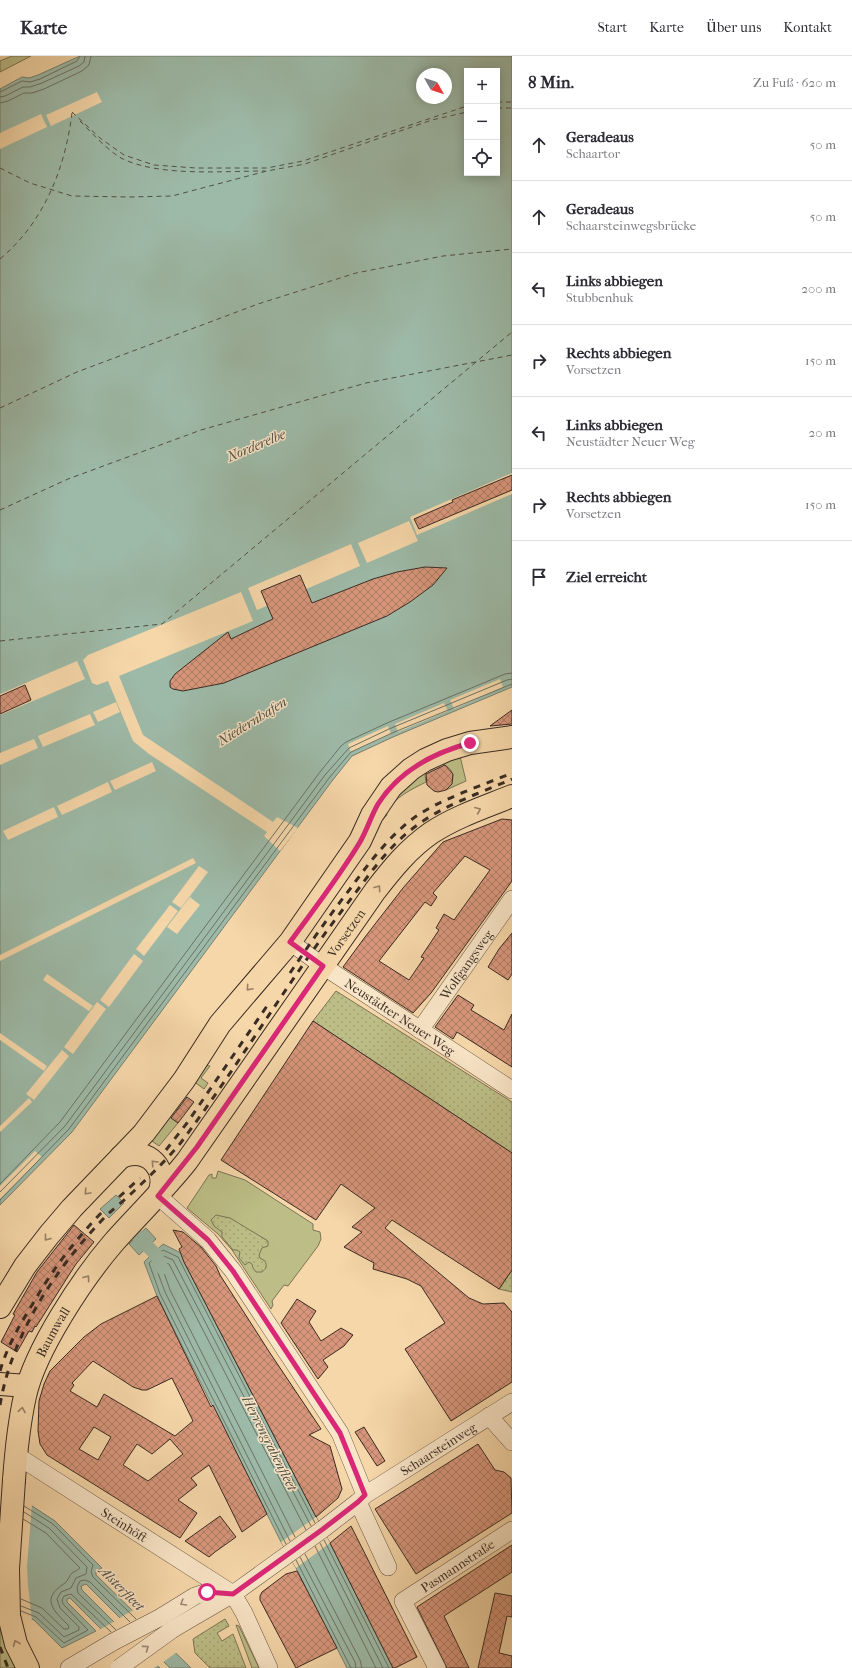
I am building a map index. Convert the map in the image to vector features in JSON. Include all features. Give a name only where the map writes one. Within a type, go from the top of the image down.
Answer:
[{"type":"main road","points":[[0,1307],[25,1266],[72,1208],[121,1157],[158,1115],[184,1080],[220,1024],[290,942],[360,841],[378,804],[400,778],[425,760],[457,746],[512,737]]},
{"type":"main road","name":"Vorsetzen","points":[[152,1203],[197,1147],[375,891],[399,861],[431,833],[445,825],[509,800]]},
{"type":"main road","points":[[121,1157],[130,1154],[140,1154],[150,1159],[158,1168],[162,1179],[160,1191],[152,1203]]},
{"type":"main road","name":"Baumwall","points":[[28,1668],[16,1644],[9,1616],[8,1595],[9,1541],[16,1455],[27,1386],[42,1351],[63,1314],[96,1266],[123,1233],[152,1203]]},
{"type":"main road","points":[[0,1384],[27,1386]]},
{"type":"street","name":"Wolfgangsweg","points":[[420,1030],[512,899]]},
{"type":"street","name":"Neustädter Neuer Weg","points":[[290,942],[323,966],[512,1090]]},
{"type":"street","points":[[152,1203],[208,1240],[233,1271],[340,1433],[361,1499],[388,1567]]},
{"type":"street","name":"Schaarsteinweg","points":[[167,1623],[196,1614],[233,1594],[323,1529],[361,1499],[512,1402]]},
{"type":"street","points":[[490,1416],[512,1442]]},
{"type":"street","name":"Steinhöft","points":[[16,1455],[208,1586]]},
{"type":"street","name":"Pasmannstraße","points":[[436,1668],[402,1601],[512,1530]]},
{"type":"street","points":[[208,1586],[233,1594],[244,1613],[270,1668]]},
{"type":"street","points":[[196,1614],[208,1586]]},
{"type":"street","points":[[119,1668],[195,1596],[208,1586]]},
{"type":"street","points":[[72,1666],[167,1623]]},
{"type":"green space","points":[[12,56],[31,56],[0,72],[0,61]]},
{"type":"green space","points":[[460,756],[466,781],[446,790],[453,779],[453,776],[450,769],[442,764]]},
{"type":"green space","points":[[428,769],[425,775],[426,782],[409,791],[394,802],[386,811],[387,815],[376,827],[382,812],[396,794],[413,779]]},
{"type":"green space","points":[[336,991],[512,1102],[512,1153],[313,1021]]},
{"type":"green space","points":[[205,1065],[210,1066],[201,1078],[208,1083],[204,1089],[193,1081]]},
{"type":"green space","points":[[168,1115],[178,1123],[159,1146],[149,1139]]},
{"type":"green space","points":[[218,1171],[245,1180],[313,1224],[313,1230],[320,1232],[321,1239],[318,1246],[288,1286],[284,1285],[272,1301],[273,1305],[271,1309],[232,1250],[218,1234],[187,1208],[209,1175],[212,1174],[212,1178],[216,1178]]},
{"type":"green space","points":[[216,1215],[230,1218],[268,1241],[268,1246],[262,1248],[259,1255],[266,1264],[266,1268],[262,1272],[256,1272],[252,1264],[249,1262],[245,1265],[239,1258],[240,1252],[233,1250],[222,1237],[222,1232],[214,1226],[211,1220]]},
{"type":"green space","points":[[512,1270],[512,1292],[499,1289]]},
{"type":"green space","points":[[225,1619],[229,1626],[217,1633],[222,1641],[233,1634],[246,1668],[210,1668],[195,1653],[193,1639]]},
{"type":"green space","points":[[236,1625],[239,1626],[259,1668],[252,1668]]},
{"type":"green space","points":[[0,1627],[9,1650],[19,1668],[0,1668]]},
{"type":"water","points":[[80,56],[512,56],[512,687],[393,737],[352,756],[72,1132],[0,1205],[0,89],[22,77],[29,78]]},
{"type":"water","points":[[116,1195],[124,1203],[109,1218],[100,1209]]},
{"type":"water","points":[[146,1228],[156,1239],[139,1255],[129,1244]]},
{"type":"water","points":[[163,1244],[181,1253],[184,1262],[393,1668],[347,1668],[296,1568],[281,1542],[157,1296],[144,1262]]},
{"type":"water","points":[[0,1485],[55,1521],[102,1568],[96,1571],[96,1575],[191,1668],[170,1668],[86,1584],[81,1586],[82,1590],[160,1668],[140,1668],[70,1598],[67,1599],[67,1602],[96,1631],[62,1648],[34,1620],[0,1607]]},
{"type":"pier","points":[[97,92],[102,102],[51,126],[46,115]]},
{"type":"pier","points":[[41,114],[47,127],[0,149],[0,133]]},
{"type":"pier","points":[[512,473],[512,494],[417,535],[410,517]]},
{"type":"pier","points":[[409,521],[418,541],[367,563],[358,543]]},
{"type":"pier","points":[[351,544],[360,566],[257,610],[248,588]]},
{"type":"pier","points":[[241,592],[253,621],[119,676],[143,735],[273,822],[277,817],[298,828],[280,851],[264,836],[267,832],[149,754],[133,741],[108,681],[97,685],[92,683],[83,660],[88,655]]},
{"type":"pier","points":[[77,661],[85,679],[0,715],[0,694]]},
{"type":"pier","points":[[500,679],[503,687],[454,709],[450,700]]},
{"type":"pier","points":[[116,702],[120,712],[98,722],[93,712]]},
{"type":"pier","points":[[444,703],[448,711],[398,732],[395,724]]},
{"type":"pier","points":[[90,714],[95,725],[43,747],[38,736]]},
{"type":"pier","points":[[388,726],[391,734],[351,752],[348,744]]},
{"type":"pier","points":[[34,739],[38,748],[0,765],[0,753]]},
{"type":"pier","points":[[152,762],[156,771],[115,790],[110,781]]},
{"type":"pier","points":[[108,782],[112,792],[62,815],[57,806]]},
{"type":"pier","points":[[54,807],[58,817],[8,840],[3,831]]},
{"type":"pier","points":[[193,858],[196,863],[0,961],[0,955]]},
{"type":"pier","points":[[199,866],[208,872],[181,908],[172,902]]},
{"type":"pier","points":[[190,897],[200,905],[177,934],[167,927]]},
{"type":"pier","points":[[170,905],[178,911],[144,956],[136,949]]},
{"type":"pier","points":[[134,954],[143,961],[109,1007],[100,1000]]},
{"type":"pier","points":[[47,974],[93,1006],[89,1011],[43,980]]},
{"type":"pier","points":[[97,1002],[106,1009],[73,1054],[64,1047]]},
{"type":"pier","points":[[0,1033],[47,1066],[44,1071],[0,1040]]},
{"type":"pier","points":[[62,1050],[69,1056],[34,1100],[26,1094]]},
{"type":"pier","points":[[29,1098],[32,1102],[0,1132],[0,1126]]},
{"type":"pier","points":[[35,1151],[42,1157],[0,1199],[0,1186]]},
{"type":"pier","points":[[0,1483],[32,1504],[27,1566],[32,1621],[0,1609]]},
{"type":"pier","points":[[316,1517],[330,1543],[296,1568],[281,1542]]},
{"type":"pier","points":[[135,1609],[177,1652],[162,1663],[118,1619]]},
{"type":"pier","points":[[115,1621],[159,1665],[154,1668],[137,1668],[99,1630]]},
{"type":"building","points":[[512,475],[512,490],[419,529],[414,519],[453,502],[452,500]]},
{"type":"building","points":[[425,567],[447,568],[433,585],[410,602],[387,616],[224,683],[183,691],[170,687],[170,681],[175,674],[228,632],[231,639],[273,619],[261,591],[300,575],[312,603],[373,579],[397,572]]},
{"type":"building","points":[[25,685],[31,700],[0,714],[0,696]]},
{"type":"building","points":[[512,710],[512,724],[490,726]]},
{"type":"building","points":[[445,765],[453,774],[452,784],[446,790],[438,792],[434,791],[427,785],[426,774]]},
{"type":"building","points":[[502,819],[512,820],[512,881],[431,993],[413,1013],[343,967],[403,888],[443,842]],"holes":[[[465,856],[490,870],[454,920],[444,914],[436,928],[439,930],[421,957],[424,958],[409,980],[379,961],[425,902],[431,906],[437,897],[433,893]]]},
{"type":"building","points":[[512,933],[512,974],[508,980],[488,967],[499,949]]},
{"type":"building","points":[[458,995],[474,1005],[471,1010],[504,1030],[512,1014],[512,1067],[457,1032],[453,1039],[435,1027]]},
{"type":"building","points":[[313,1021],[512,1153],[512,1270],[499,1289],[392,1220],[385,1228],[469,1298],[483,1304],[504,1303],[512,1312],[512,1382],[451,1421],[405,1349],[445,1323],[421,1286],[407,1279],[373,1269],[374,1263],[344,1247],[362,1232],[352,1227],[375,1208],[341,1184],[316,1220],[221,1160]]},
{"type":"building","points":[[187,1097],[194,1102],[178,1123],[171,1118]]},
{"type":"building","points":[[74,1225],[94,1242],[76,1264],[36,1327],[35,1326],[32,1332],[29,1331],[17,1352],[1,1342],[15,1315],[13,1314],[37,1272]]},
{"type":"building","points":[[173,1230],[183,1232],[201,1247],[216,1266],[220,1275],[270,1353],[321,1429],[309,1435],[330,1446],[342,1489],[338,1498],[316,1517],[184,1262],[179,1249],[182,1247]]},
{"type":"building","points":[[157,1296],[211,1407],[213,1405],[267,1514],[242,1532],[209,1465],[191,1478],[197,1485],[178,1500],[197,1513],[180,1538],[47,1455],[40,1444],[38,1431],[39,1401],[44,1384],[50,1371],[84,1337],[101,1324]],"holes":[[[93,1361],[133,1387],[142,1390],[147,1390],[172,1378],[193,1421],[175,1436],[104,1394],[97,1407],[70,1391],[74,1385],[72,1383]],[[94,1427],[111,1437],[98,1460],[79,1449]],[[170,1439],[183,1454],[148,1481],[123,1465],[137,1444],[152,1454]]]},
{"type":"building","points":[[297,1299],[316,1311],[309,1322],[321,1341],[341,1328],[353,1335],[344,1346],[323,1360],[328,1367],[318,1379],[281,1323]]},
{"type":"building","points":[[364,1427],[385,1461],[377,1466],[355,1432]]},
{"type":"building","points":[[478,1444],[495,1470],[504,1472],[511,1478],[512,1513],[416,1574],[375,1509]]},
{"type":"building","points":[[220,1516],[236,1537],[209,1557],[185,1541]]},
{"type":"building","points":[[351,1526],[417,1657],[395,1668],[393,1668],[330,1543]]},
{"type":"building","points":[[512,1545],[512,1572],[444,1616],[469,1668],[447,1668],[417,1607]]},
{"type":"building","points":[[297,1571],[337,1648],[296,1668],[260,1600],[260,1596],[262,1592],[286,1574]]},
{"type":"building","points":[[495,1593],[512,1596],[512,1617],[507,1616],[499,1653],[512,1656],[512,1668],[478,1668]]},
{"type":"waterway","name":"Herrengrabenfleet","points":[[138,1236],[156,1255],[162,1268]]},
{"type":"ferry route","points":[[500,102],[512,102]]},
{"type":"ferry route","points":[[72,112],[100,138],[124,155],[154,165],[196,168],[267,168],[303,161],[464,107]]},
{"type":"ferry route","points":[[500,108],[512,108]]},
{"type":"ferry route","points":[[0,259],[29,228],[50,193],[64,154],[72,113]]},
{"type":"ferry route","points":[[0,168],[30,183],[72,196],[172,196],[267,171],[305,164],[432,120],[464,113]]},
{"type":"ferry route","points":[[80,121],[99,141],[115,154],[136,164],[153,168],[191,172],[265,171]]},
{"type":"ferry route","points":[[0,408],[77,372],[258,304],[356,273],[443,256],[512,249]]},
{"type":"ferry route","points":[[0,641],[162,624],[512,332]]},
{"type":"ferry route","points":[[0,510],[68,479],[201,430],[366,383],[512,355]]},
{"type":"railway","points":[[290,973],[365,869],[388,841],[406,824],[426,810],[438,804],[512,773]]},
{"type":"railway","points":[[0,1405],[14,1353],[25,1328],[38,1304],[69,1258],[105,1217],[146,1180],[179,1145],[222,1085],[325,934],[377,864],[403,837],[423,821],[447,807],[512,779]]},
{"type":"railway","points":[[166,1150],[187,1123],[269,1003]]},
{"type":"railway","points":[[119,1197],[140,1178]]},
{"type":"railway","points":[[0,1371],[6,1354],[22,1321],[48,1280],[74,1244],[103,1211]]},
{"type":"railway","points":[[0,1647],[8,1668]]},
{"type":"route","points":[[207,1592],[233,1594],[278,1560],[323,1529],[365,1495],[340,1433],[233,1271],[215,1247],[158,1196],[178,1173],[197,1147],[323,966],[290,942],[360,841],[382,798],[400,778],[425,760],[457,746],[470,743]]},
{"type":"water label","name":"Norderelbe","points":[[256,445]]},
{"type":"water label","name":"Niedernhafen","points":[[252,721]]},
{"type":"water label","name":"Alsterfleet","points":[[122,1588]]}]
